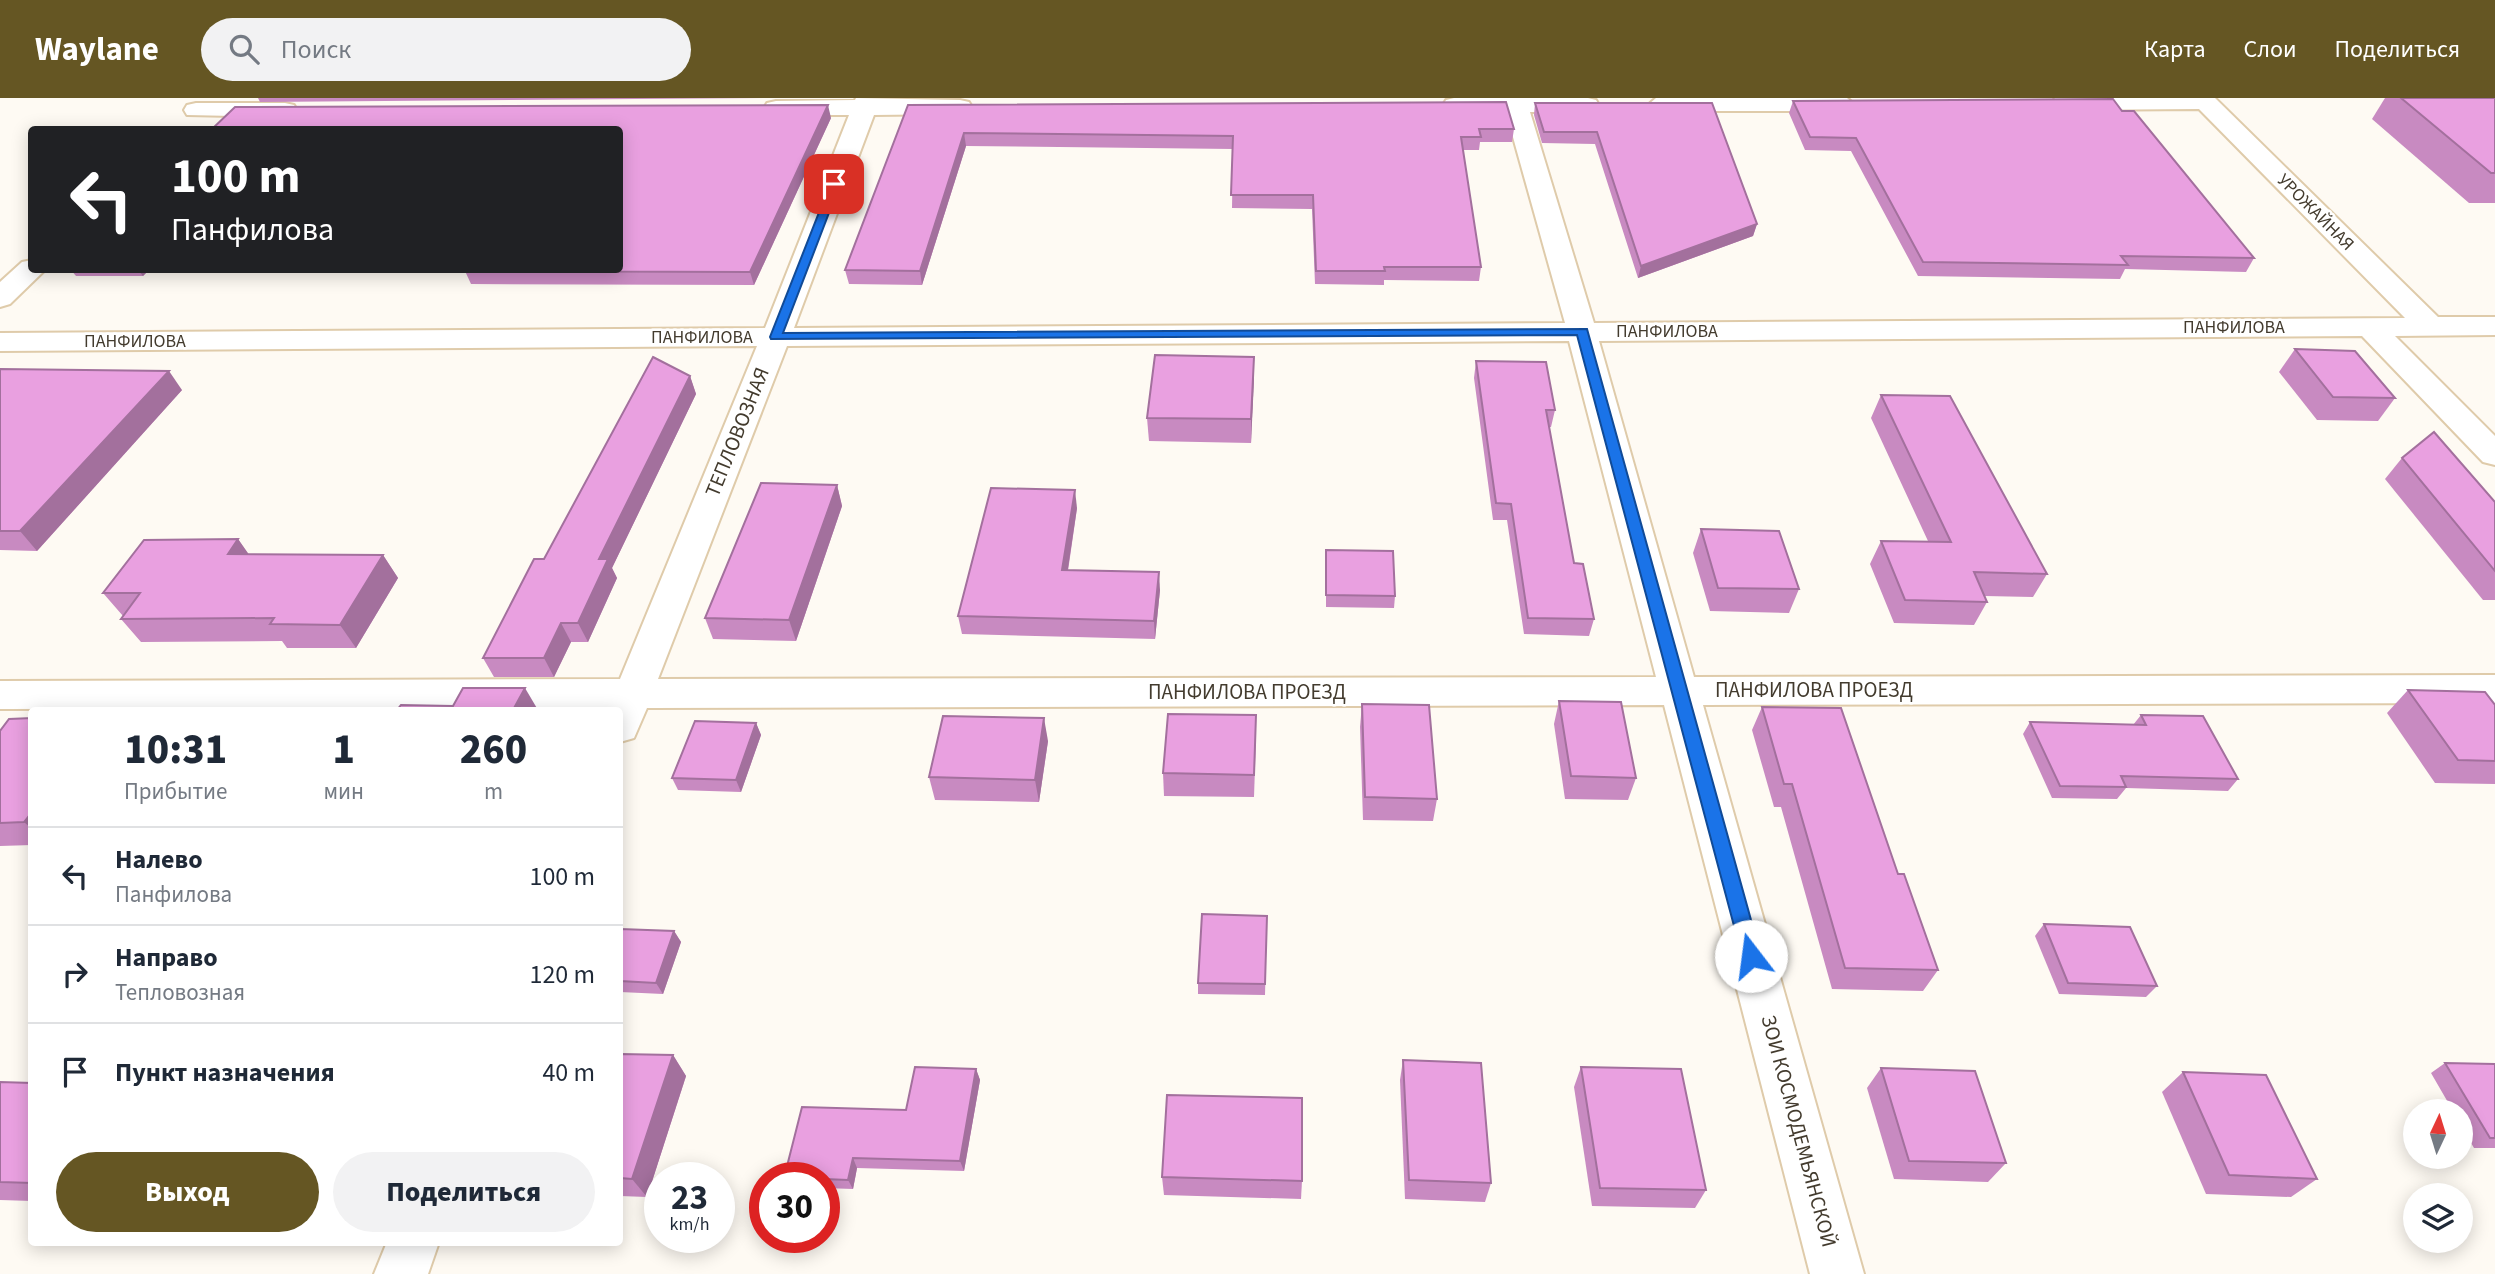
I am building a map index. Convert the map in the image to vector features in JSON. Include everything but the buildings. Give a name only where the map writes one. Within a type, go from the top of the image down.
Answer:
[{"type":"street","points":[[2040,103],[2203,100]]},
{"type":"street","name":"УРОЖАЙНАЯ","points":[[2203,100],[2430,326]]},
{"type":"street","points":[[1433,105],[1515,102],[1612,105]]},
{"type":"street","name":"ЗОИ КОСМОДЕМЬЯНСКОЙ","points":[[1515,102],[1582,332],[1837,1274]]},
{"type":"street","points":[[752,108],[866,103],[989,107]]},
{"type":"street","name":"ТЕПЛОВОЗНАЯ","points":[[626,710],[776,337],[866,103]]},
{"type":"street","points":[[180,126],[202,104],[307,110]]},
{"type":"street","points":[[1640,104],[1860,104]]},
{"type":"street","points":[[0,298],[28,272]]},
{"type":"street","name":"ПАНФИЛОВА","points":[[0,342],[2495,326]]},
{"type":"street","points":[[2369,327],[2495,455]]},
{"type":"street","name":"ПАНФИЛОВА ПРОЕЗД","points":[[626,710],[1679,691],[2495,689]]},
{"type":"street","name":"ПАНФИЛОВА ПРОЕЗД","points":[[0,695],[501,707]]},
{"type":"street","points":[[401,1274],[412,1246]]},
{"type":"route","points":[[834,184],[776,337],[1582,332],[1751,956]]}]
